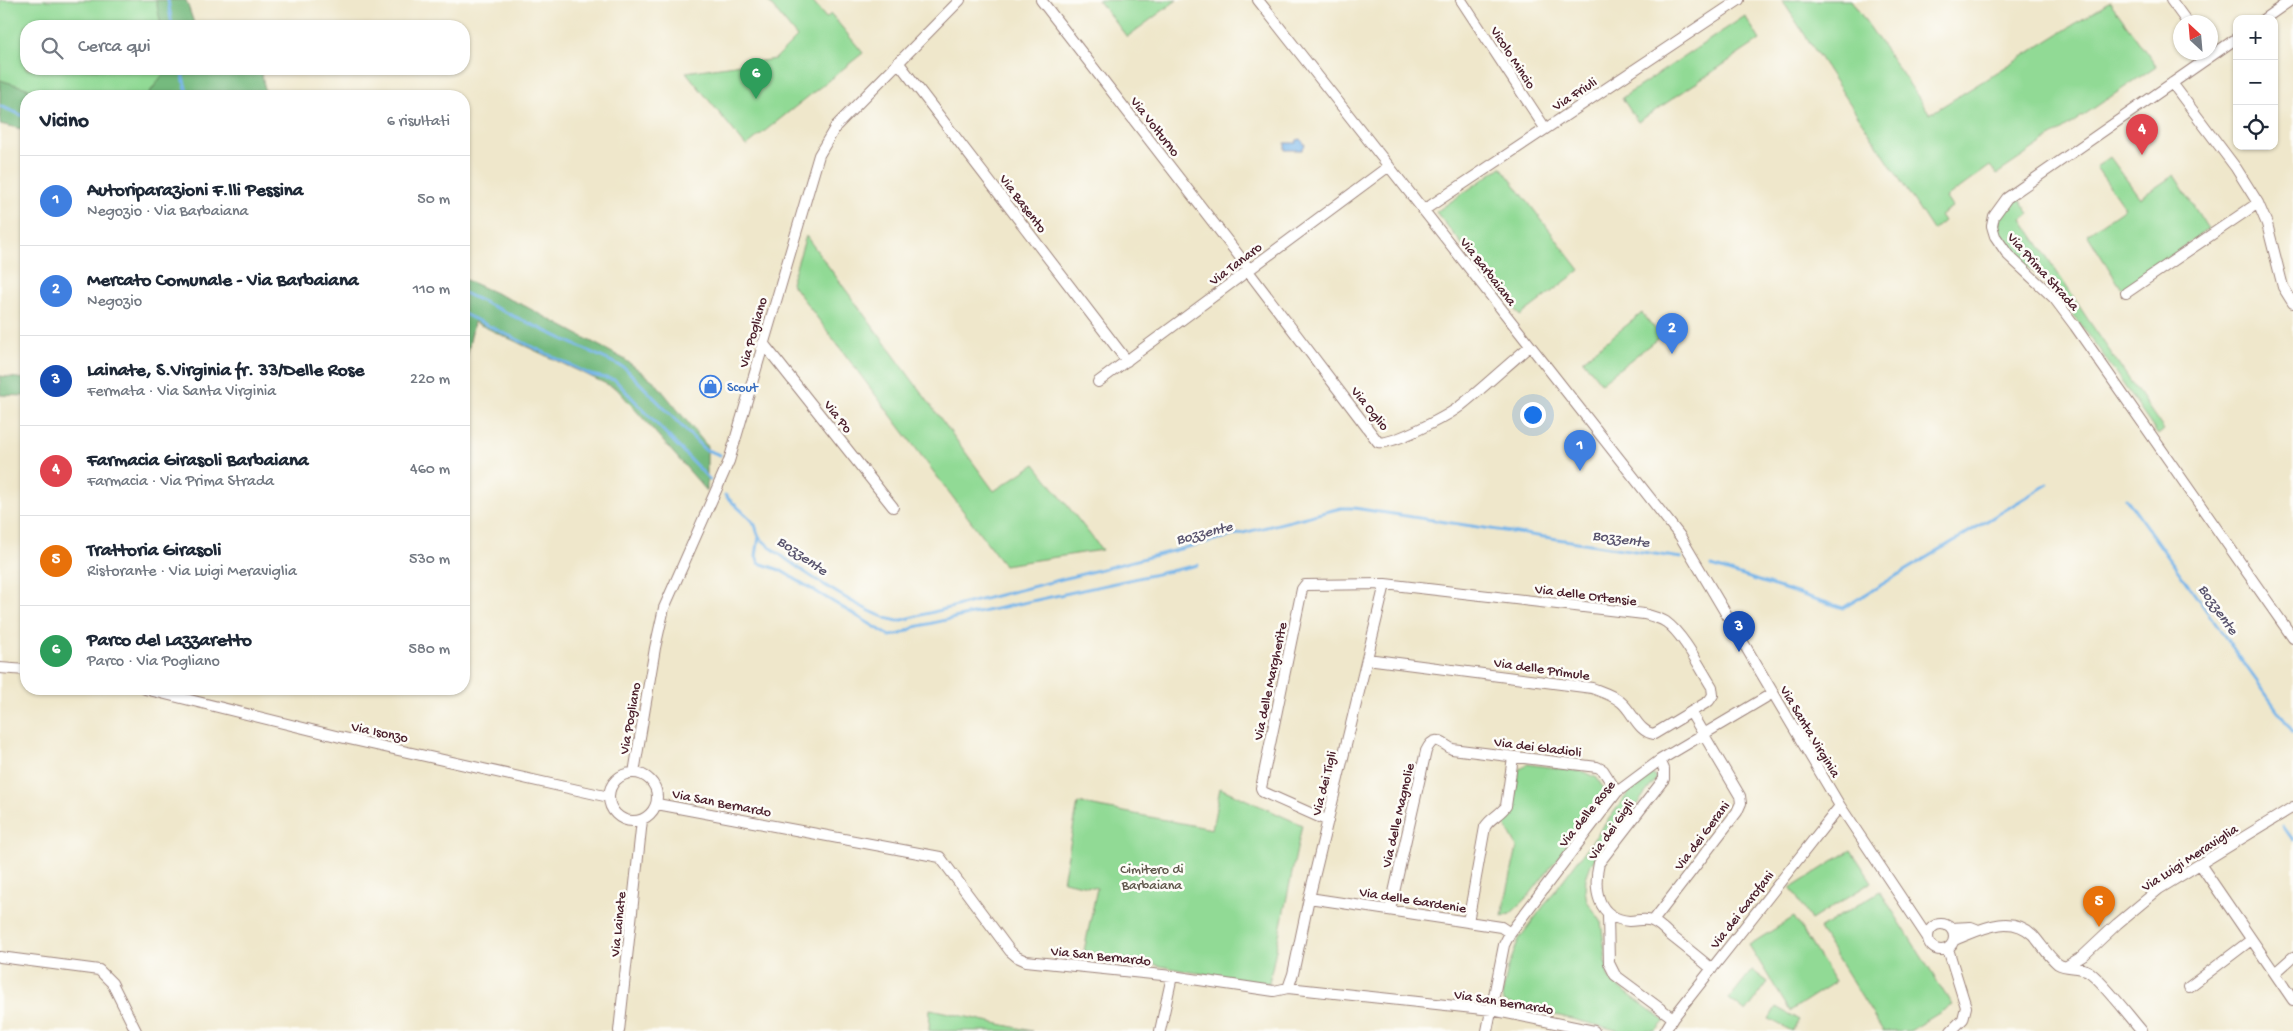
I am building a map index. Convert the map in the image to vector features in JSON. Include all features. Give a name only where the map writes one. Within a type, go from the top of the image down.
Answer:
[{"type":"street","name":"Via Pogliano","points":[[634,773],[655,648],[664,608],[729,461],[819,155],[836,126],[960,0]]},
{"type":"street","name":"Via Volturno","points":[[1041,0],[1249,270]]},
{"type":"street","name":"Via Barbaiana","points":[[1258,0],[1680,536],[1695,561]]},
{"type":"street","name":"Vicolo Mincio","points":[[1461,0],[1546,128]]},
{"type":"street","name":"Via Friuli","points":[[1424,210],[1739,0]]},
{"type":"street","points":[[2171,0],[2183,15]]},
{"type":"street","points":[[2270,15],[2291,0]]},
{"type":"street","name":"Via Prima Strada","points":[[2218,49],[2233,40]]},
{"type":"street","name":"Via Prima Strada","points":[[2202,60],[2007,198],[1998,208],[1992,226],[2000,246],[2054,298],[2075,326],[2293,638]]},
{"type":"street","name":"Via Basento","points":[[898,62],[1127,361]]},
{"type":"street","points":[[2172,83],[2236,168],[2258,203],[2267,224],[2282,287],[2293,303]]},
{"type":"street","name":"Via Tanaro","points":[[1098,382],[1389,166]]},
{"type":"street","points":[[2126,293],[2258,203]]},
{"type":"street","name":"Via Oglio","points":[[1249,270],[1378,442],[1383,443],[1395,440],[1457,408],[1530,346]]},
{"type":"street","name":"Via Po","points":[[763,343],[893,507]]},
{"type":"street","name":"Via Santa Virginia","points":[[1695,561],[1840,806],[1928,938]]},
{"type":"street","name":"Via delle Margherite","points":[[1328,821],[1263,792],[1261,788],[1302,589],[1310,584],[1385,584]]},
{"type":"street","name":"Via dei Tigli","points":[[1288,988],[1293,974],[1309,898],[1385,584]]},
{"type":"street","name":"Via delle Ortensie","points":[[1385,584],[1644,614],[1658,618],[1668,623],[1678,634],[1712,687],[1712,695],[1709,701],[1691,713]]},
{"type":"street","name":"Via delle Primule","points":[[1367,658],[1592,688],[1620,701],[1630,711],[1642,729],[1648,733],[1660,731],[1691,713]]},
{"type":"street","points":[[0,668],[20,670]]},
{"type":"street","name":"Via delle Rose","points":[[1488,1031],[1504,945],[1510,933],[1617,792],[1660,760],[1773,693]]},
{"type":"street","name":"Via Isonzo","points":[[169,695],[340,737],[609,797]]},
{"type":"street","points":[[1691,713],[1704,735]]},
{"type":"street","name":"Via dei Gerani","points":[[1653,921],[1737,812],[1741,804],[1740,796],[1704,735]]},
{"type":"street","name":"Via delle Magnolie","points":[[1390,910],[1426,751],[1429,744],[1436,740],[1442,741],[1445,744]]},
{"type":"street","name":"Via dei Gladioli","points":[[1445,744],[1452,749],[1597,767],[1603,770],[1617,792]]},
{"type":"street","points":[[1468,922],[1485,827],[1488,821],[1503,811],[1506,806],[1514,756]]},
{"type":"street","name":"Via dei Gigli","points":[[1608,914],[1600,904],[1596,891],[1599,863],[1664,778],[1664,769],[1660,760]]},
{"type":"street","name":"Via Pogliano","points":[[609,797],[611,788],[616,780],[624,775],[634,773],[643,775],[651,780],[656,788],[656,804]]},
{"type":"street","points":[[609,797],[611,806],[616,814],[624,819],[633,821],[642,820],[650,814],[656,804]]},
{"type":"street","name":"Via San Bernardo","points":[[656,804],[940,857],[1010,951],[1026,961],[1172,976],[1274,991],[1288,988],[1492,1010],[1594,1031]]},
{"type":"street","name":"Via dei Garofani","points":[[1665,1031],[1673,1018],[1840,806]]},
{"type":"street","name":"Via Luigi Meraviglia","points":[[2067,966],[2083,956],[2117,924],[2159,890],[2293,807]]},
{"type":"street","name":"Via Lainate","points":[[618,1031],[642,820]]},
{"type":"street","points":[[2200,864],[2293,1000]]},
{"type":"street","name":"Via delle Gardenie","points":[[1309,898],[1501,927],[1510,933]]},
{"type":"street","name":"Via Santa Virginia","points":[[1911,910],[1939,925]]},
{"type":"street","points":[[1673,1018],[1614,974],[1610,963],[1608,914],[1630,921],[1653,921],[1712,969]]},
{"type":"street","points":[[1976,929],[1972,934],[1954,940],[1948,949],[1935,949],[1930,944],[1928,938],[1931,930],[1939,925],[1950,928],[1971,927],[1976,929],[2003,924],[2031,933],[2056,962],[2088,971]]},
{"type":"street","points":[[1950,928],[1954,940]]},
{"type":"street","points":[[2189,987],[2252,940]]},
{"type":"street","points":[[1948,949],[1966,1007],[1963,1019],[1951,1031]]},
{"type":"street","points":[[2083,956],[2088,971],[2142,1031]]},
{"type":"street","points":[[2275,973],[2293,957]]},
{"type":"street","points":[[0,958],[99,970],[112,983],[136,1031]]},
{"type":"street","points":[[1160,1031],[1172,976]]},
{"type":"green space","points":[[0,0],[175,0],[178,20],[20,20],[20,75],[163,75],[151,90],[20,90],[20,101],[0,117]]},
{"type":"green space","points":[[156,0],[186,0],[193,20],[160,20]]},
{"type":"green space","points":[[767,0],[811,0],[826,18],[831,14],[863,53],[746,146],[686,72],[775,59],[797,37]]},
{"type":"green space","points":[[1098,0],[1177,0],[1127,37]]},
{"type":"green space","points":[[1782,0],[1851,0],[1930,114],[2110,2],[2156,66],[1997,174],[1990,166],[1946,198],[1952,207],[1940,215],[1944,221],[1933,230]]},
{"type":"green space","points":[[1745,16],[1760,40],[1638,122],[1622,98]]},
{"type":"green space","points":[[163,75],[262,75],[265,90],[151,90]]},
{"type":"green space","points":[[0,80],[33,90],[20,90],[20,129],[0,124]]},
{"type":"green space","points":[[2110,157],[2140,198],[2174,175],[2208,229],[2123,291],[2087,234],[2125,208],[2096,167]]},
{"type":"green space","points":[[1501,167],[1580,270],[1520,316],[1436,212]]},
{"type":"green space","points":[[2019,198],[2029,214],[2022,219],[2164,430],[2158,435],[2070,311],[2001,237],[1999,219],[2003,211]]},
{"type":"green space","points":[[806,236],[994,491],[1035,464],[1102,550],[1004,565],[791,283]]},
{"type":"green space","points":[[470,282],[525,306],[624,359],[655,382],[707,446],[707,491],[617,389],[474,322],[470,341]]},
{"type":"green space","points":[[1642,313],[1661,336],[1601,383],[1583,360]]},
{"type":"green space","points":[[0,376],[20,378],[20,396],[0,395]]},
{"type":"green space","points":[[1527,764],[1585,772],[1597,778],[1607,794],[1527,898],[1510,914],[1502,916],[1517,847],[1502,819],[1513,811],[1519,769]]},
{"type":"green space","points":[[1652,774],[1657,778],[1591,864],[1586,878],[1585,890],[1587,901],[1601,921],[1608,976],[1613,983],[1665,1021],[1656,1031],[1620,1031],[1503,1002],[1502,996],[1508,968],[1519,939],[1629,792]]},
{"type":"green space","name":"Cimitero di Barbaiana","points":[[1220,788],[1302,825],[1269,983],[1191,972],[1084,951],[1097,888],[1063,881],[1078,803],[1212,829]]},
{"type":"green space","points":[[1851,850],[1872,882],[1811,920],[1791,888]]},
{"type":"green space","points":[[1880,891],[1952,1005],[1910,1031],[1883,1031],[1819,929]]},
{"type":"green space","points":[[1794,917],[1835,982],[1790,1011],[1749,945]]},
{"type":"green space","points":[[1752,970],[1768,982],[1746,1012],[1729,999]]},
{"type":"green space","points":[[1776,1007],[1799,1020],[1792,1031],[1769,1019]]},
{"type":"green space","points":[[930,1009],[1032,1031],[929,1031]]},
{"type":"water","points":[[1301,139],[1305,145],[1302,150],[1285,150],[1285,143],[1296,143],[1297,140]]},
{"type":"waterway","points":[[168,0],[171,20]]},
{"type":"waterway","points":[[183,75],[186,90]]},
{"type":"waterway","name":"Bozzente","points":[[0,106],[20,114]]},
{"type":"waterway","points":[[470,296],[625,368],[704,449],[720,455]]},
{"type":"waterway","name":"Bozzente","points":[[470,317],[591,375],[615,380],[710,480]]},
{"type":"waterway","name":"Bozzente","points":[[1712,566],[1843,608],[2048,484]]},
{"type":"waterway","name":"Bozzente","points":[[725,495],[752,521],[761,539],[788,561],[827,587],[867,610],[898,621],[1341,508],[1354,508],[1681,558]]},
{"type":"waterway","name":"Bozzente","points":[[2126,498],[2293,732]]},
{"type":"waterway","name":"Bozzente","points":[[759,537],[756,556],[759,563],[780,570],[890,636],[901,634],[915,627],[1198,565]]},
{"type":"waterway","name":"Bozzente","points":[[2283,826],[2293,840]]},
{"type":"place","name":"Parco del Lazzaretto","points":[[756,99]]},
{"type":"place","name":"Farmacia Girasoli Barbaiana","points":[[2142,155]]},
{"type":"place","name":"Mercato Comunale - Via Barbaiana","points":[[1672,354]]},
{"type":"place","name":"Scout","points":[[711,386]]},
{"type":"place","name":"Autoriparazioni F.lli Pessina","points":[[1580,471]]},
{"type":"place","name":"Lainate, S.Virginia fr. 33/Delle Rose","points":[[1739,652]]},
{"type":"place","name":"Trattoria Girasoli","points":[[2099,927]]}]
